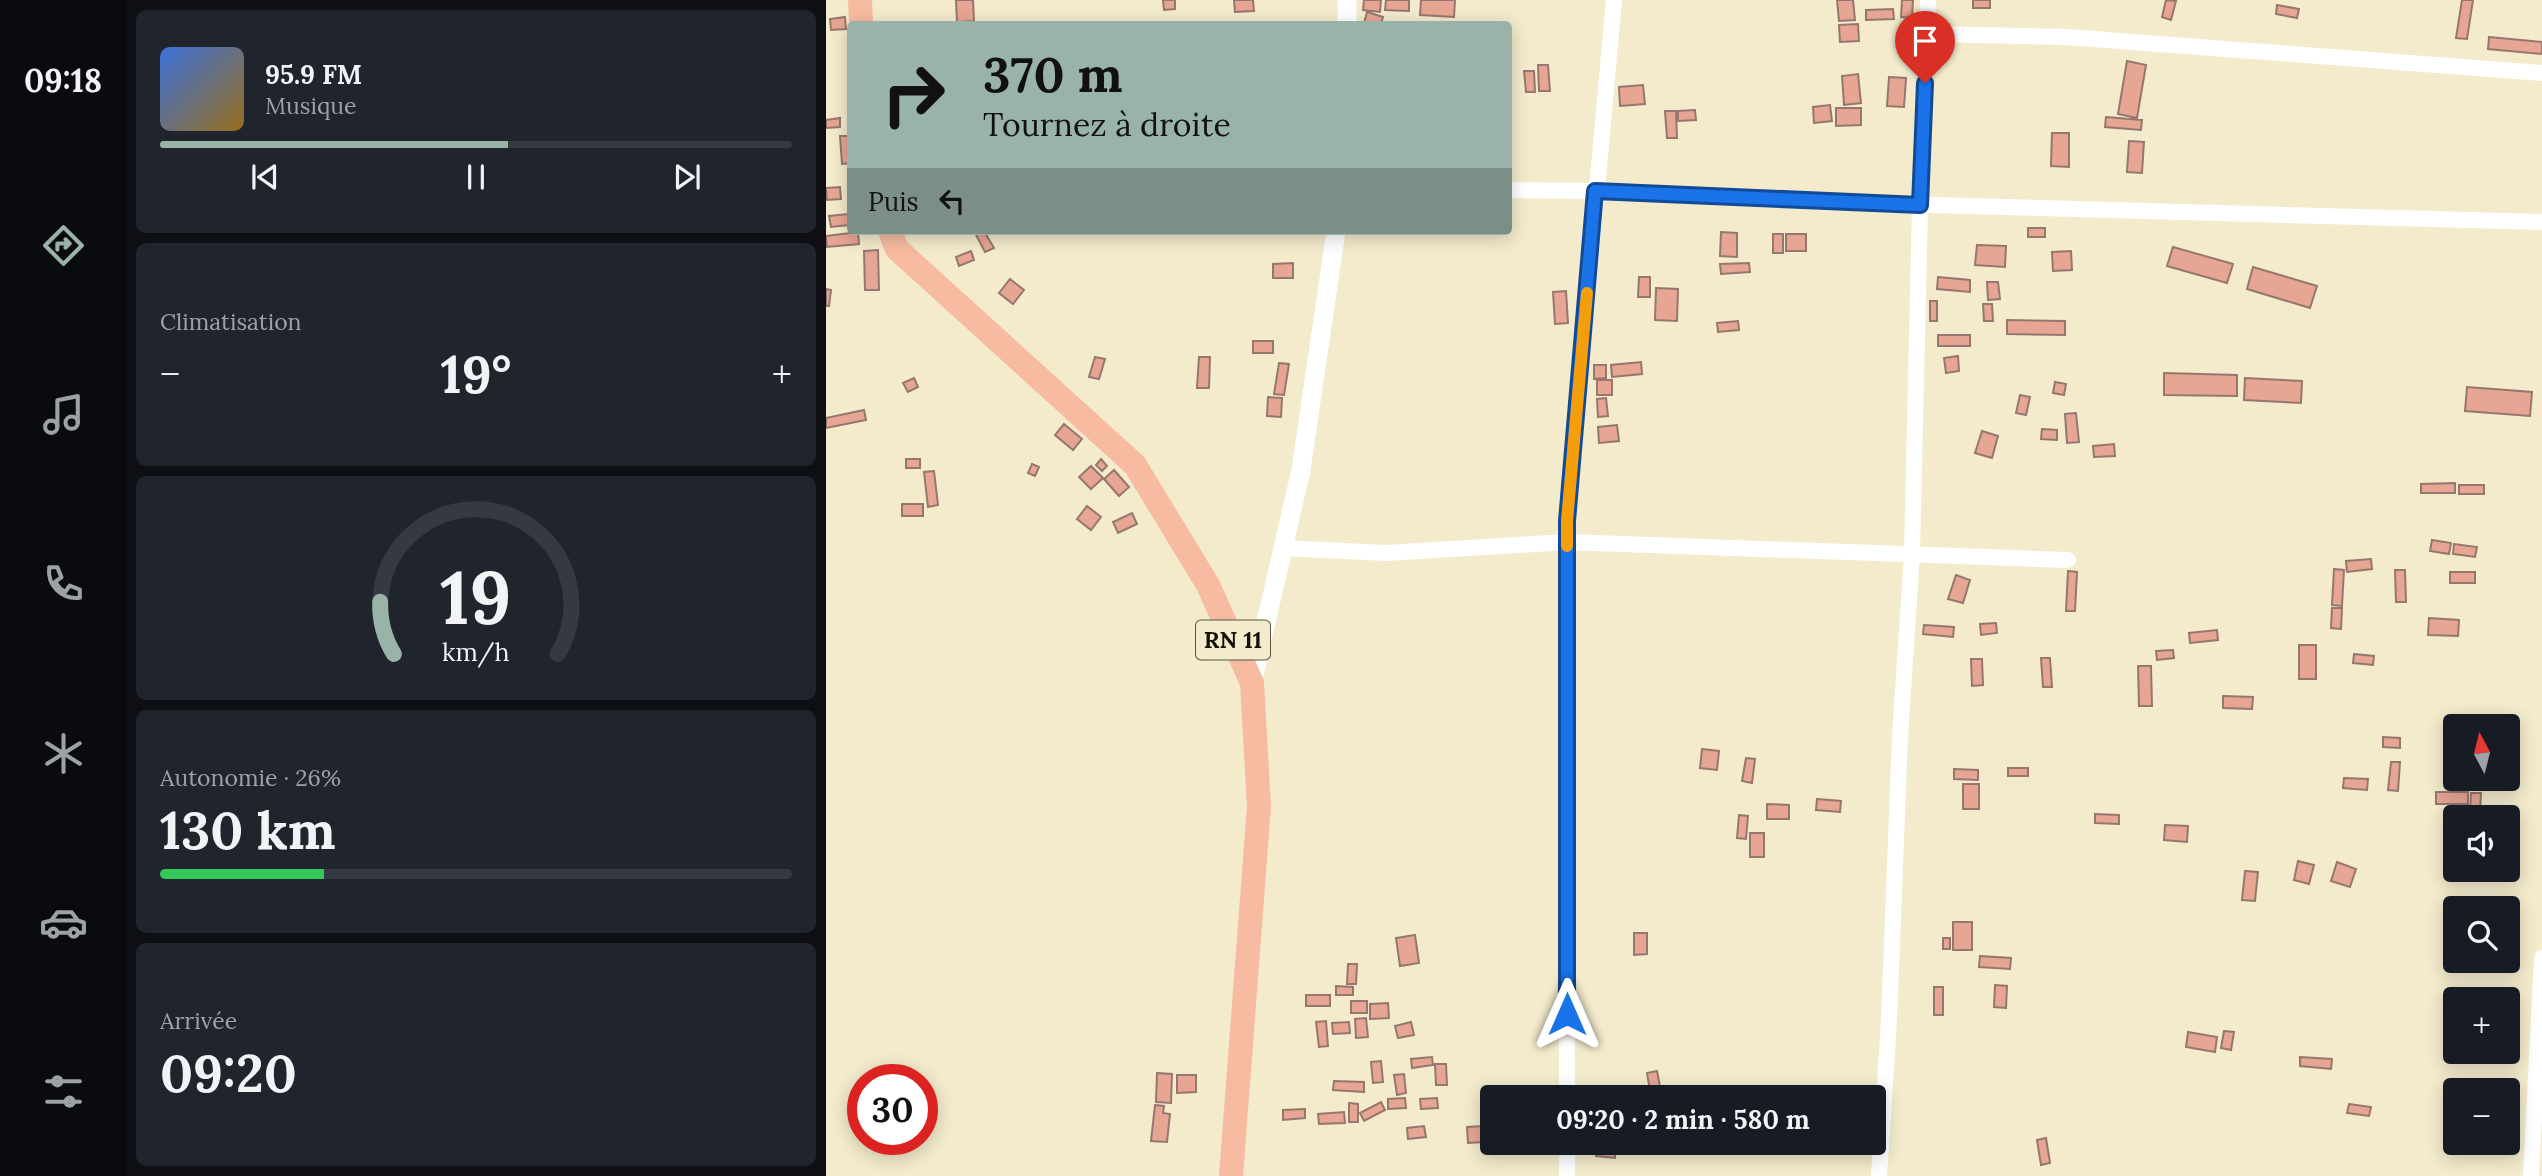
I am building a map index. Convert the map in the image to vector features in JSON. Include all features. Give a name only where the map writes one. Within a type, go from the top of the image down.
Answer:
[{"type":"main road","points":[[860,0],[861,21]]},
{"type":"main road","name":"RN 11","points":[[892,235],[897,249],[1135,465],[1208,586],[1252,683],[1259,806],[1231,1176]]},
{"type":"street","points":[[1347,0],[1347,21]]},
{"type":"street","points":[[1567,1085],[1567,542],[1595,191],[1614,0]]},
{"type":"street","points":[[1880,1176],[1900,736],[1912,554],[1928,0]]},
{"type":"street","points":[[1927,34],[2067,37],[2542,73]]},
{"type":"street","points":[[1512,190],[1920,205],[2542,222]]},
{"type":"street","points":[[1252,683],[1301,470],[1335,235]]},
{"type":"street","points":[[1282,548],[1386,553],[1567,542],[2068,560]]},
{"type":"street","points":[[2531,1176],[2542,958]]},
{"type":"street","points":[[1567,1155],[1567,1176]]},
{"type":"building","points":[[956,0],[973,0],[974,21],[957,21]]},
{"type":"building","points":[[1163,0],[1175,0],[1175,9],[1164,10]]},
{"type":"building","points":[[1234,0],[1253,0],[1254,11],[1235,12]]},
{"type":"building","points":[[1364,0],[1381,0],[1380,12],[1363,10]]},
{"type":"building","points":[[1386,0],[1409,0],[1409,11],[1385,10]]},
{"type":"building","points":[[1421,0],[1455,0],[1454,17],[1420,15]]},
{"type":"building","points":[[1837,0],[1853,0],[1855,20],[1839,21]]},
{"type":"building","points":[[1902,0],[1913,0],[1912,18],[1901,17]]},
{"type":"building","points":[[1973,0],[1990,0],[1990,8],[1973,8]]},
{"type":"building","points":[[2166,0],[2176,1],[2171,20],[2162,17]]},
{"type":"building","points":[[2462,0],[2473,0],[2467,39],[2456,38]]},
{"type":"building","points":[[2277,5],[2299,9],[2297,18],[2276,14]]},
{"type":"building","points":[[1893,9],[1894,19],[1866,20],[1866,10]]},
{"type":"building","points":[[1367,12],[1383,17],[1382,21],[1365,21]]},
{"type":"building","points":[[845,17],[846,29],[831,30],[830,19]]},
{"type":"building","points":[[1858,24],[1859,41],[1840,42],[1839,25]]},
{"type":"building","points":[[2489,37],[2542,42],[2542,54],[2488,49]]},
{"type":"building","points":[[2127,61],[2146,65],[2137,118],[2118,114]]},
{"type":"building","points":[[1538,65],[1548,65],[1550,91],[1539,91]]},
{"type":"building","points":[[1524,71],[1534,71],[1535,92],[1526,92]]},
{"type":"building","points":[[1858,74],[1861,103],[1844,105],[1842,76]]},
{"type":"building","points":[[1889,77],[1906,78],[1904,107],[1887,106]]},
{"type":"building","points":[[1643,85],[1645,104],[1620,106],[1619,87]]},
{"type":"building","points":[[1830,105],[1832,121],[1814,123],[1813,107]]},
{"type":"building","points":[[1836,108],[1861,108],[1861,125],[1836,126]]},
{"type":"building","points":[[1695,110],[1696,120],[1678,121],[1678,111]]},
{"type":"building","points":[[1665,111],[1676,111],[1677,138],[1667,138]]},
{"type":"building","points":[[2106,117],[2142,120],[2141,130],[2105,127]]},
{"type":"building","points":[[840,118],[840,127],[826,128],[826,120]]},
{"type":"building","points":[[2052,133],[2069,133],[2069,167],[2051,166]]},
{"type":"building","points":[[840,136],[847,136],[847,163],[842,164]]},
{"type":"building","points":[[2129,141],[2144,142],[2142,173],[2127,172]]},
{"type":"building","points":[[840,187],[841,199],[827,200],[826,188]]},
{"type":"building","points":[[847,214],[847,225],[831,227],[829,216]]},
{"type":"building","points":[[2028,228],[2045,228],[2045,237],[2028,237]]},
{"type":"building","points":[[1721,232],[1737,233],[1737,257],[1720,256]]},
{"type":"building","points":[[1773,234],[1783,234],[1783,253],[1773,253]]},
{"type":"building","points":[[1786,234],[1806,234],[1806,251],[1786,251]]},
{"type":"building","points":[[858,235],[859,244],[827,247],[826,236]]},
{"type":"building","points":[[976,235],[986,235],[994,248],[985,252]]},
{"type":"building","points":[[1977,245],[2006,246],[2005,267],[1975,265]]},
{"type":"building","points":[[2173,247],[2233,264],[2227,283],[2167,266]]},
{"type":"building","points":[[878,250],[879,290],[865,290],[864,251]]},
{"type":"building","points":[[971,251],[974,260],[959,266],[956,257]]},
{"type":"building","points":[[2071,251],[2072,270],[2053,271],[2052,252]]},
{"type":"building","points":[[1293,263],[1293,278],[1273,278],[1273,264]]},
{"type":"building","points":[[1749,263],[1750,272],[1721,274],[1720,264]]},
{"type":"building","points":[[2253,267],[2317,286],[2310,308],[2247,289]]},
{"type":"building","points":[[1639,277],[1650,277],[1650,297],[1638,297]]},
{"type":"building","points":[[1938,277],[1970,280],[1970,292],[1937,289]]},
{"type":"building","points":[[1010,279],[1024,290],[1013,304],[999,293]]},
{"type":"building","points":[[1987,282],[1998,282],[2000,299],[1988,300]]},
{"type":"building","points":[[1656,288],[1678,289],[1677,321],[1655,320]]},
{"type":"building","points":[[826,289],[831,290],[829,306],[826,306]]},
{"type":"building","points":[[1566,291],[1568,323],[1555,324],[1553,292]]},
{"type":"building","points":[[1930,301],[1937,301],[1937,321],[1930,321]]},
{"type":"building","points":[[1983,304],[1992,304],[1993,321],[1984,321]]},
{"type":"building","points":[[2007,320],[2065,321],[2065,335],[2007,334]]},
{"type":"building","points":[[1738,321],[1739,330],[1718,332],[1717,323]]},
{"type":"building","points":[[1938,335],[1970,335],[1970,346],[1938,346]]},
{"type":"building","points":[[1253,341],[1273,341],[1273,353],[1253,353]]},
{"type":"building","points":[[1958,356],[1959,371],[1946,373],[1944,358]]},
{"type":"building","points":[[1095,357],[1105,359],[1099,379],[1089,377]]},
{"type":"building","points":[[1199,357],[1210,357],[1209,388],[1197,388]]},
{"type":"building","points":[[1641,362],[1642,374],[1612,377],[1611,365]]},
{"type":"building","points":[[1279,363],[1289,364],[1284,395],[1274,394]]},
{"type":"building","points":[[1594,365],[1606,365],[1606,378],[1594,379]]},
{"type":"building","points":[[2164,373],[2237,375],[2237,396],[2164,395]]},
{"type":"building","points":[[914,378],[918,387],[908,392],[903,383]]},
{"type":"building","points":[[2245,378],[2302,381],[2301,403],[2244,400]]},
{"type":"building","points":[[1597,380],[1612,380],[1612,395],[1597,395]]},
{"type":"building","points":[[2055,382],[2066,384],[2064,395],[2053,393]]},
{"type":"building","points":[[2467,387],[2532,392],[2530,416],[2465,411]]},
{"type":"building","points":[[2020,395],[2030,397],[2026,415],[2016,413]]},
{"type":"building","points":[[1268,397],[1282,398],[1281,417],[1267,416]]},
{"type":"building","points":[[1606,398],[1608,416],[1598,417],[1597,399]]},
{"type":"building","points":[[864,410],[866,420],[826,428],[826,418]]},
{"type":"building","points":[[2076,413],[2079,442],[2067,443],[2065,414]]},
{"type":"building","points":[[1064,424],[1082,439],[1073,450],[1055,435]]},
{"type":"building","points":[[1617,425],[1619,441],[1599,443],[1598,427]]},
{"type":"building","points":[[2042,429],[2057,430],[2057,440],[2041,439]]},
{"type":"building","points":[[1982,431],[1998,436],[1992,458],[1975,453]]},
{"type":"building","points":[[2114,444],[2115,456],[2094,457],[2093,446]]},
{"type":"building","points":[[906,459],[920,459],[920,468],[906,468]]},
{"type":"building","points":[[1101,459],[1107,466],[1102,471],[1096,465]]},
{"type":"building","points":[[1032,464],[1039,467],[1035,476],[1028,473]]},
{"type":"building","points":[[1091,466],[1103,478],[1091,489],[1079,477]]},
{"type":"building","points":[[1114,470],[1129,487],[1119,496],[1104,479]]},
{"type":"building","points":[[934,471],[938,505],[928,507],[924,472]]},
{"type":"building","points":[[2455,483],[2455,493],[2421,493],[2421,484]]},
{"type":"building","points":[[2459,485],[2484,485],[2484,494],[2459,494]]},
{"type":"building","points":[[902,504],[923,504],[923,516],[902,516]]},
{"type":"building","points":[[1087,506],[1101,517],[1091,530],[1077,519]]},
{"type":"building","points":[[1132,513],[1137,524],[1118,533],[1113,522]]},
{"type":"building","points":[[2432,540],[2451,543],[2449,554],[2430,551]]},
{"type":"building","points":[[2454,544],[2477,547],[2475,557],[2453,554]]},
{"type":"building","points":[[2371,559],[2372,569],[2347,572],[2346,561]]},
{"type":"building","points":[[2334,569],[2344,570],[2342,606],[2332,605]]},
{"type":"building","points":[[2395,570],[2405,570],[2406,602],[2396,602]]},
{"type":"building","points":[[2068,571],[2077,572],[2075,611],[2066,611]]},
{"type":"building","points":[[2450,572],[2475,572],[2475,583],[2450,583]]},
{"type":"building","points":[[1956,575],[1970,580],[1963,603],[1948,599]]},
{"type":"building","points":[[2332,608],[2342,608],[2341,629],[2331,628]]},
{"type":"building","points":[[2429,618],[2459,620],[2458,636],[2428,635]]},
{"type":"building","points":[[1996,623],[1997,633],[1981,635],[1980,624]]},
{"type":"building","points":[[1924,625],[1954,627],[1953,637],[1923,634]]},
{"type":"building","points":[[2217,630],[2218,640],[2190,643],[2189,633]]},
{"type":"building","points":[[2299,645],[2316,645],[2316,679],[2299,679]]},
{"type":"building","points":[[2173,650],[2174,658],[2157,660],[2156,651]]},
{"type":"building","points":[[2354,654],[2374,656],[2373,665],[2353,663]]},
{"type":"building","points":[[2041,658],[2050,658],[2052,687],[2043,687]]},
{"type":"building","points":[[1971,659],[1982,659],[1983,685],[1972,686]]},
{"type":"building","points":[[2138,666],[2151,666],[2152,706],[2139,706]]},
{"type":"building","points":[[2223,696],[2253,697],[2252,709],[2223,708]]},
{"type":"building","points":[[2383,737],[2400,738],[2400,748],[2383,747]]},
{"type":"building","points":[[1702,749],[1719,751],[1717,770],[1700,768]]},
{"type":"building","points":[[1746,758],[1755,759],[1752,783],[1742,781]]},
{"type":"building","points":[[2391,762],[2400,762],[2398,791],[2388,790]]},
{"type":"building","points":[[2008,768],[2028,768],[2028,776],[2008,776]]},
{"type":"building","points":[[1954,769],[1978,770],[1978,780],[1954,779]]},
{"type":"building","points":[[2344,778],[2368,779],[2367,790],[2343,788]]},
{"type":"building","points":[[1963,784],[1979,784],[1979,809],[1963,809]]},
{"type":"building","points":[[2436,792],[2468,792],[2468,804],[2436,804]]},
{"type":"building","points":[[2471,793],[2481,793],[2480,805],[2470,805]]},
{"type":"building","points":[[1817,799],[1841,801],[1840,812],[1816,810]]},
{"type":"building","points":[[1767,804],[1789,805],[1789,819],[1767,819]]},
{"type":"building","points":[[2095,814],[2119,815],[2119,824],[2095,823]]},
{"type":"building","points":[[1739,815],[1748,816],[1746,839],[1737,838]]},
{"type":"building","points":[[2165,825],[2188,826],[2187,842],[2164,840]]},
{"type":"building","points":[[1750,833],[1764,833],[1764,857],[1750,857]]},
{"type":"building","points":[[2298,861],[2314,865],[2309,884],[2294,880]]},
{"type":"building","points":[[2337,862],[2356,869],[2350,887],[2331,881]]},
{"type":"building","points":[[2245,871],[2258,872],[2255,901],[2242,900]]},
{"type":"building","points":[[1953,922],[1972,922],[1972,950],[1953,950]]},
{"type":"building","points":[[1634,933],[1647,933],[1647,954],[1634,955]]},
{"type":"building","points":[[1415,935],[1419,963],[1400,966],[1396,938]]},
{"type":"building","points":[[1943,938],[1950,938],[1950,949],[1943,949]]},
{"type":"building","points":[[1980,956],[2011,958],[2010,969],[1979,967]]},
{"type":"building","points":[[1348,964],[1357,964],[1356,984],[1347,984]]},
{"type":"building","points":[[1995,985],[2007,986],[2006,1008],[1994,1007]]},
{"type":"building","points":[[1336,986],[1353,987],[1353,995],[1336,995]]},
{"type":"building","points":[[1934,987],[1943,987],[1943,1015],[1934,1015]]},
{"type":"building","points":[[1306,995],[1330,995],[1330,1006],[1306,1006]]},
{"type":"building","points":[[1351,1001],[1367,1001],[1367,1013],[1351,1013]]},
{"type":"building","points":[[1388,1003],[1389,1018],[1370,1019],[1370,1004]]},
{"type":"building","points":[[1366,1018],[1368,1037],[1356,1038],[1355,1019]]},
{"type":"building","points":[[1326,1021],[1328,1046],[1319,1047],[1316,1022]]},
{"type":"building","points":[[1349,1022],[1350,1033],[1333,1034],[1332,1023]]},
{"type":"building","points":[[1411,1022],[1414,1035],[1398,1038],[1395,1026]]},
{"type":"building","points":[[2224,1031],[2234,1032],[2231,1050],[2221,1048]]},
{"type":"building","points":[[2188,1032],[2217,1037],[2215,1052],[2186,1047]]},
{"type":"building","points":[[1432,1057],[1433,1065],[1412,1068],[1411,1059]]},
{"type":"building","points":[[2300,1057],[2332,1059],[2331,1069],[2300,1066]]},
{"type":"building","points":[[1381,1061],[1383,1082],[1373,1083],[1371,1062]]},
{"type":"building","points":[[1435,1064],[1446,1064],[1447,1085],[1436,1085]]},
{"type":"building","points":[[1657,1071],[1660,1085],[1649,1085],[1647,1073]]},
{"type":"building","points":[[1157,1073],[1172,1074],[1171,1103],[1156,1102]]},
{"type":"building","points":[[1404,1074],[1406,1093],[1397,1095],[1394,1075]]},
{"type":"building","points":[[1177,1075],[1196,1075],[1196,1092],[1177,1093]]},
{"type":"building","points":[[1334,1081],[1364,1082],[1364,1092],[1333,1090]]},
{"type":"building","points":[[1405,1098],[1406,1108],[1388,1109],[1388,1099]]},
{"type":"building","points":[[1437,1098],[1438,1108],[1421,1109],[1420,1099]]},
{"type":"building","points":[[1381,1102],[1385,1110],[1364,1121],[1360,1113]]},
{"type":"building","points":[[1349,1103],[1358,1104],[1358,1122],[1349,1122]]},
{"type":"building","points":[[2349,1104],[2371,1107],[2369,1116],[2347,1113]]},
{"type":"building","points":[[1155,1105],[1164,1106],[1163,1113],[1170,1114],[1167,1142],[1151,1141]]},
{"type":"building","points":[[1305,1109],[1305,1118],[1283,1120],[1283,1110]]},
{"type":"building","points":[[1344,1112],[1345,1123],[1319,1124],[1318,1114]]},
{"type":"building","points":[[1424,1126],[1426,1137],[1408,1139],[1407,1128]]},
{"type":"building","points":[[1480,1126],[1480,1142],[1468,1143],[1467,1127]]},
{"type":"building","points":[[2046,1138],[2050,1163],[2041,1165],[2037,1140]]},
{"type":"building","points":[[1615,1155],[1615,1158],[1596,1156]]},
{"type":"slow traffic","points":[[1567,546],[1587,293]]},
{"type":"route","points":[[1567,1014],[1567,521],[1595,191],[1920,205],[1925,83]]}]
